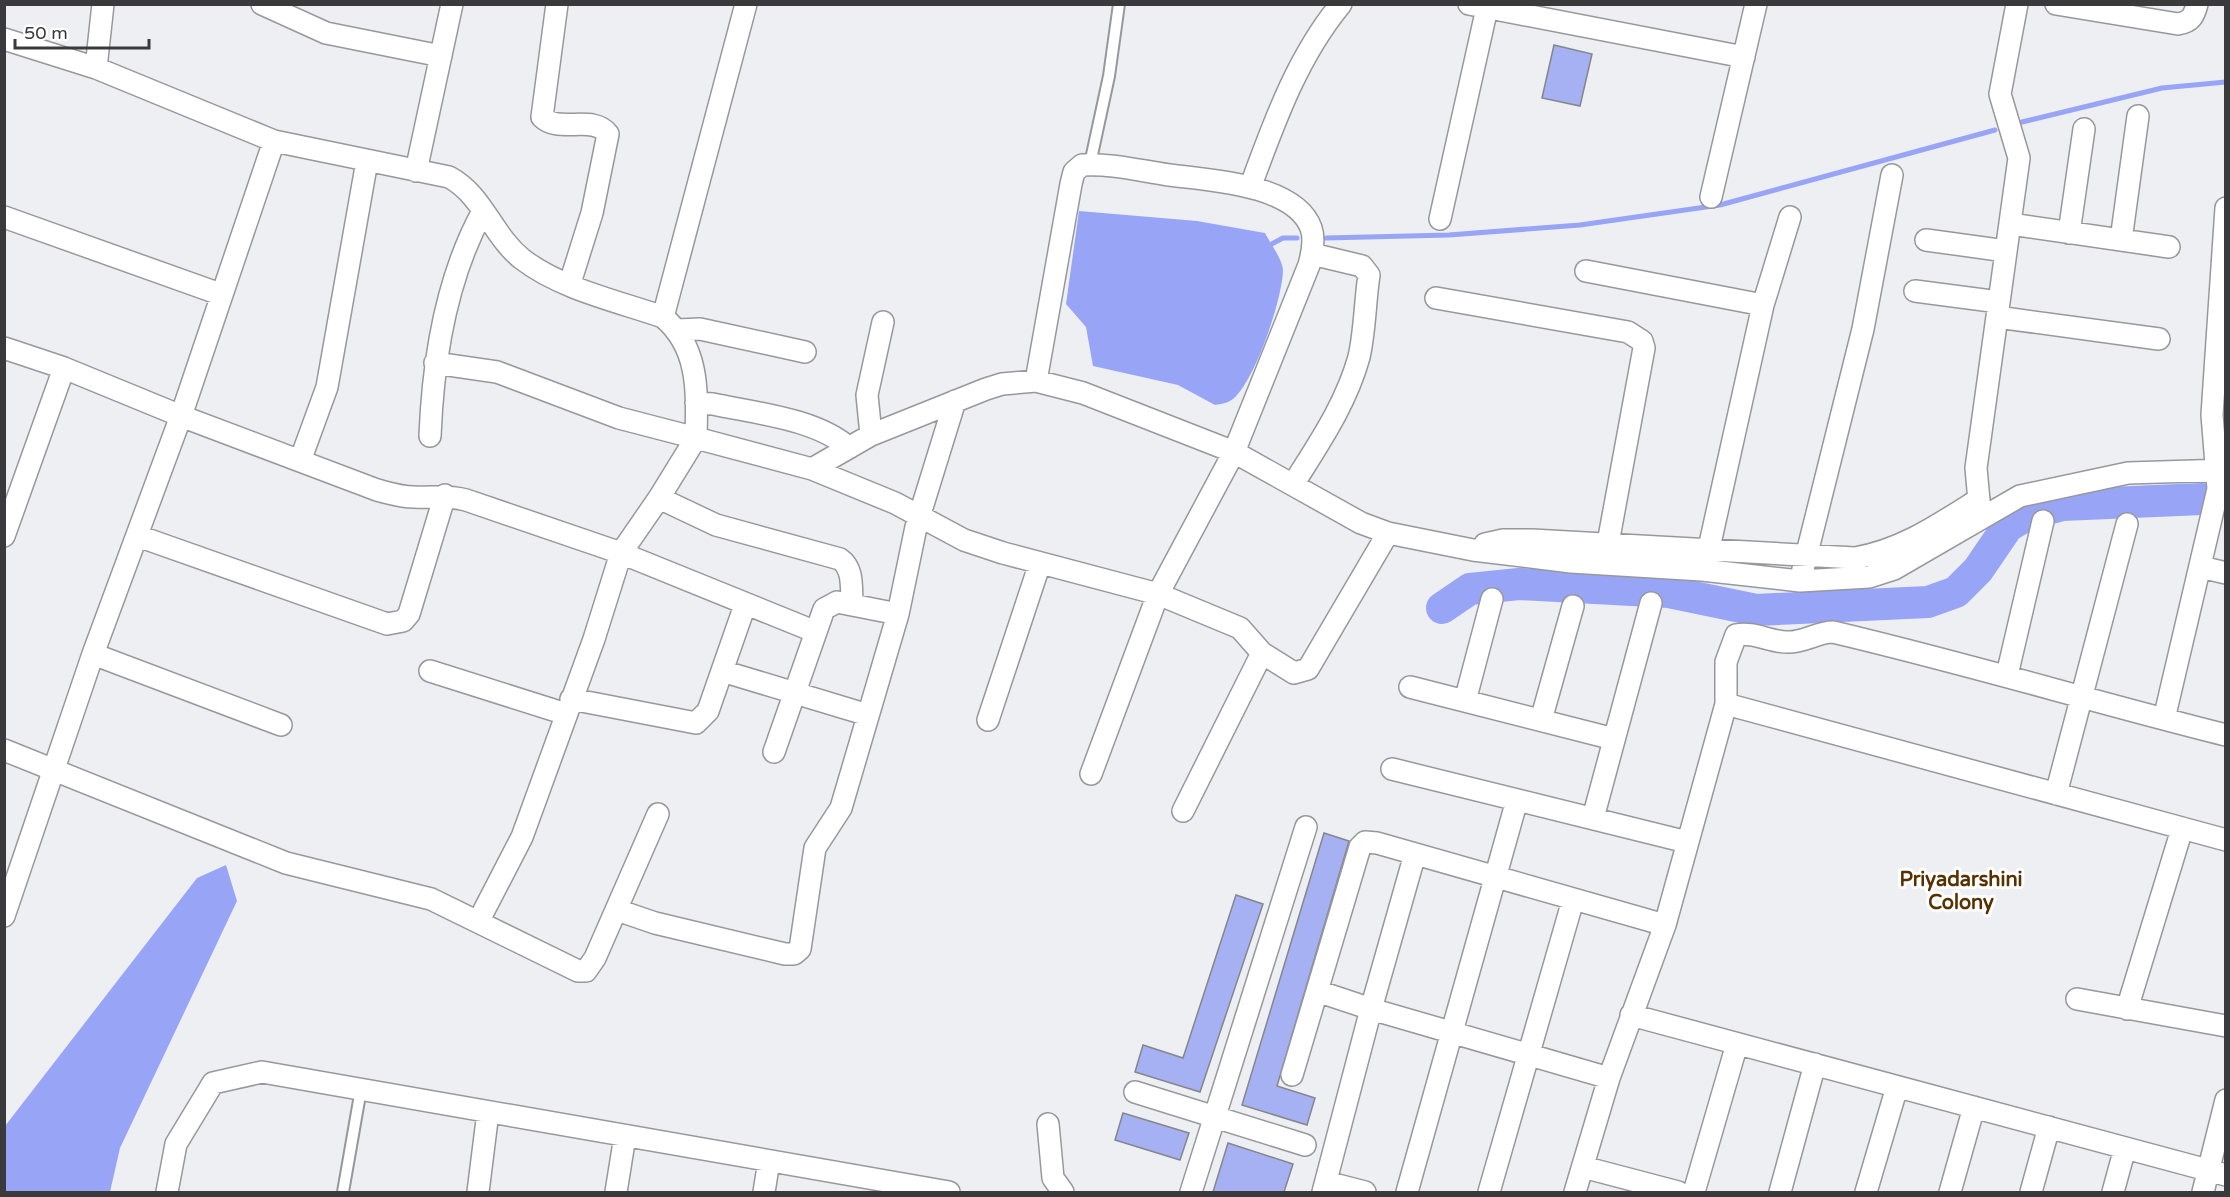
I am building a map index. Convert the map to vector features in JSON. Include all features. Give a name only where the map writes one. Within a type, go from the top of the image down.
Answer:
[{"type":"street","points":[[96,68],[103,4]]},
{"type":"street","points":[[262,4],[326,33],[441,56]]},
{"type":"street","points":[[416,171],[452,4]]},
{"type":"street","points":[[558,4],[542,117],[553,123],[597,126],[608,134],[592,213],[570,284]]},
{"type":"street","points":[[670,324],[746,4]]},
{"type":"street","points":[[1251,186],[1281,105],[1311,48],[1341,4]]},
{"type":"street","points":[[1711,197],[1756,4]]},
{"type":"street","points":[[1980,509],[1976,468],[2019,158],[2000,94],[2017,4]]},
{"type":"street","points":[[2056,4],[2178,24],[2187,22],[2193,17],[2197,4]]},
{"type":"street","points":[[1440,219],[1474,5],[1744,57]]},
{"type":"street","points":[[4,39],[96,68],[274,141],[449,177],[464,186],[505,242],[522,258],[570,284],[670,324],[805,352]]},
{"type":"street","points":[[2121,240],[2138,116]]},
{"type":"street","points":[[2068,233],[2084,129]]},
{"type":"street","points":[[4,916],[10,886],[56,769],[93,654],[181,416],[220,294],[274,141]]},
{"type":"street","points":[[300,461],[327,387],[367,161]]},
{"type":"street","points":[[1036,381],[1074,172],[1082,165],[1090,164],[1251,186],[1278,197],[1299,213],[1311,228],[1312,254],[1234,452],[1158,594],[1091,774]]},
{"type":"street","points":[[1800,581],[1863,329],[1892,175]]},
{"type":"street","points":[[2163,719],[2201,567],[2222,470],[2212,415],[2226,208]]},
{"type":"street","points":[[430,436],[435,363],[460,264],[483,211]]},
{"type":"street","points":[[1708,548],[1763,305],[1790,216]]},
{"type":"street","points":[[4,217],[220,294]]},
{"type":"street","points":[[2010,224],[2169,247]]},
{"type":"street","points":[[1926,240],[2006,251]]},
{"type":"street","points":[[1294,483],[1337,414],[1349,387],[1359,355],[1369,275],[1362,266],[1312,254]]},
{"type":"street","points":[[1586,271],[1763,305]]},
{"type":"street","points":[[1915,291],[2159,339]]},
{"type":"street","points":[[1436,298],[1628,332],[1642,341],[1644,348],[1608,543]]},
{"type":"street","points":[[871,435],[868,389],[883,322]]},
{"type":"street","points":[[478,922],[522,837],[594,639],[621,553],[696,438],[696,403],[691,358],[684,338],[670,324]]},
{"type":"street","points":[[4,348],[64,368],[181,416],[397,496],[415,498],[445,495],[621,553],[816,632]]},
{"type":"street","points":[[435,363],[497,372],[619,418],[812,469],[919,516],[964,540],[1040,564],[1158,594],[1240,628],[1262,653],[1294,673],[1308,669],[1388,533]]},
{"type":"street","points":[[4,536],[64,368]]},
{"type":"street","points":[[812,469],[871,435],[954,401],[1002,384],[1036,381],[1083,393],[1234,452],[1294,483],[1361,523],[1388,533],[1473,550],[1572,562],[1702,570],[1800,581],[1869,577],[1894,569],[1980,509]]},
{"type":"street","points":[[616,910],[655,923],[785,954],[794,954],[800,950],[815,848],[841,808],[898,614],[919,516],[954,401]]},
{"type":"street","points":[[696,403],[713,404],[818,428],[840,439],[849,447]]},
{"type":"street","points":[[1473,550],[1491,541],[1503,540],[1708,548],[1854,558],[1874,555],[1912,541],[1980,509],[2070,483],[2128,474],[2222,470]]},
{"type":"street","points":[[138,536],[387,624],[395,624],[403,621],[409,614],[445,495]]},
{"type":"street","points":[[659,498],[716,525],[848,564],[852,604]]},
{"type":"street","points":[[2007,675],[2043,521]]},
{"type":"street","points":[[2056,794],[2127,524]]},
{"type":"street","points":[[988,720],[1040,564]]},
{"type":"street","points":[[2201,567],[2226,573]]},
{"type":"street","points":[[1465,701],[1492,599]]},
{"type":"street","points":[[774,752],[824,609],[837,602],[898,614]]},
{"type":"street","points":[[1593,818],[1651,603]]},
{"type":"street","points":[[430,671],[569,706],[696,723],[708,711],[745,605]]},
{"type":"street","points":[[1541,720],[1573,606]]},
{"type":"street","points":[[1575,1192],[1609,1078],[1665,925],[1726,705],[1726,662],[1732,640],[1736,635],[1744,633],[1796,642],[1822,632],[1833,632],[2007,675],[2083,698],[2226,735]]},
{"type":"street","points":[[1183,811],[1262,653]]},
{"type":"street","points":[[93,654],[281,725]]},
{"type":"street","points":[[722,671],[868,715]]},
{"type":"street","points":[[1410,687],[1614,739]]},
{"type":"street","points":[[1726,705],[2226,840]]},
{"type":"street","points":[[4,750],[286,863],[431,899],[578,971],[586,971],[596,958],[658,814]]},
{"type":"street","points":[[1392,770],[1687,842]]},
{"type":"street","points":[[1407,1192],[1517,800]]},
{"type":"street","points":[[1191,1192],[1306,827]]},
{"type":"street","points":[[2127,1009],[2182,829]]},
{"type":"street","points":[[1292,1074],[1360,847],[1365,842],[1665,925]]},
{"type":"street","points":[[1365,1192],[1324,1187],[1415,854]]},
{"type":"street","points":[[1489,1192],[1573,900]]},
{"type":"street","points":[[1317,991],[1528,1056],[1609,1078]]},
{"type":"street","points":[[2077,999],[2226,1026]]},
{"type":"street","points":[[1631,1015],[2217,1173]]},
{"type":"street","points":[[1694,1192],[1737,1044]]},
{"type":"street","points":[[1780,1192],[1815,1064]]},
{"type":"street","points":[[167,1192],[176,1144],[213,1083],[262,1072],[949,1192]]},
{"type":"street","points":[[1866,1192],[1897,1087]]},
{"type":"street","points":[[1135,1092],[1305,1145]]},
{"type":"street","points":[[2203,1192],[2217,1173],[2226,1100]]},
{"type":"street","points":[[1950,1192],[1974,1107]]},
{"type":"street","points":[[478,1192],[488,1112]]},
{"type":"street","points":[[1048,1124],[1053,1178],[1063,1192]]},
{"type":"street","points":[[2031,1192],[2049,1127]]},
{"type":"street","points":[[616,1192],[625,1136]]},
{"type":"street","points":[[2113,1192],[2125,1148]]},
{"type":"street","points":[[764,1192],[769,1161]]},
{"type":"street","points":[[1583,1167],[1678,1192]]},
{"type":"lane","points":[[1090,164],[1109,76],[1119,4]]},
{"type":"lane","points":[[343,1192],[361,1089]]},
{"type":"water","points":[[1079,211],[1197,221],[1265,233],[1281,262],[1283,271],[1278,301],[1258,358],[1241,390],[1233,399],[1215,405],[1178,385],[1093,366],[1086,327],[1066,304]]},
{"type":"water","points":[[226,865],[237,901],[120,1148],[110,1192],[5,1192],[5,1126],[197,878]]},
{"type":"building","points":[[1554,45],[1592,54],[1580,106],[1542,98]]},
{"type":"building","points":[[1324,833],[1349,841],[1277,1086],[1315,1098],[1307,1125],[1242,1105]]},
{"type":"building","points":[[1236,895],[1263,904],[1200,1092],[1135,1072],[1143,1045],[1183,1058]]},
{"type":"building","points":[[1123,1113],[1189,1133],[1180,1160],[1115,1140]]},
{"type":"building","points":[[1228,1143],[1293,1164],[1284,1192],[1213,1192]]},
{"type":"waterway","points":[[2022,122],[2162,88],[2226,82]]},
{"type":"waterway","points":[[1326,238],[1449,235],[1580,225],[1720,205],[1995,130]]},
{"type":"waterway","points":[[1266,247],[1283,238],[1297,238]]},
{"type":"waterway","points":[[1442,608],[1470,589],[1519,584],[1669,592],[1756,610],[1928,602],[1956,592],[1978,570],[2008,526],[2029,514],[2062,505],[2202,499]]},
{"type":"district","name":"Priyadarshini Colony","points":[[1961,892]]}]
